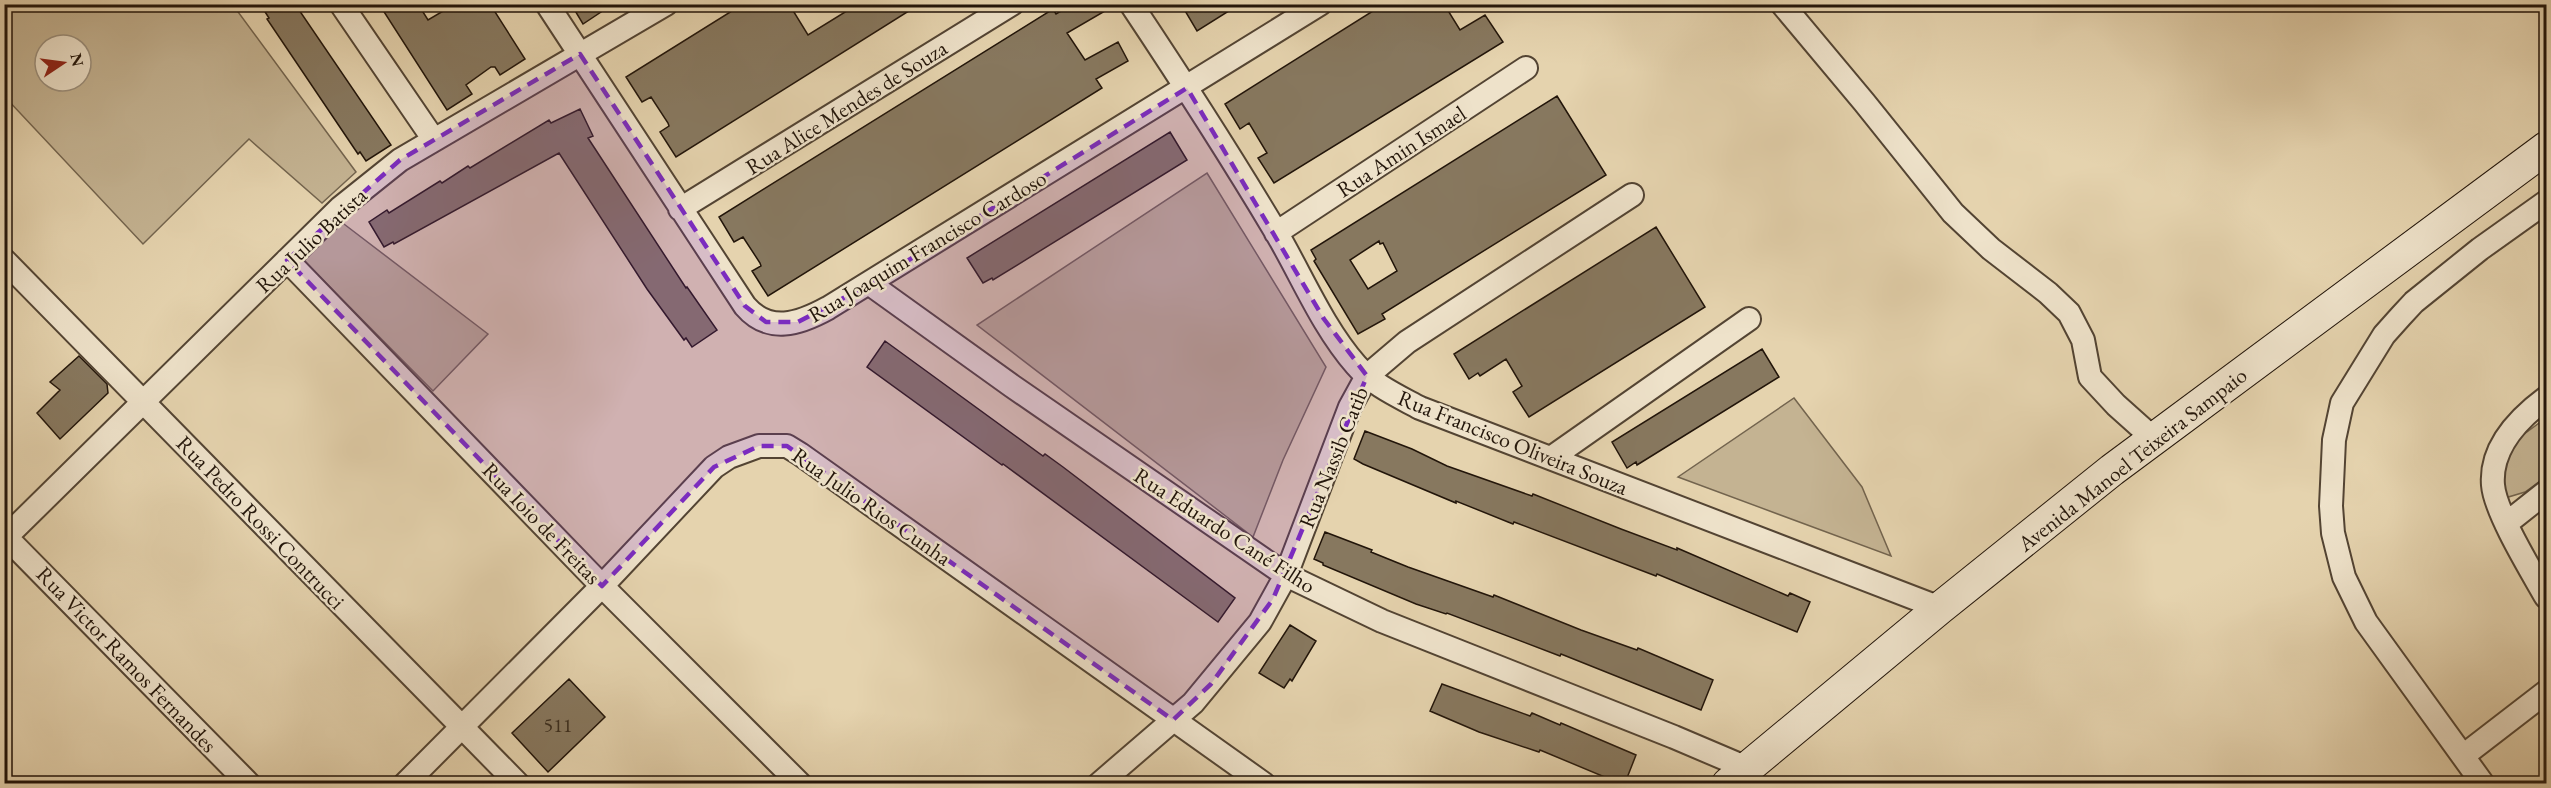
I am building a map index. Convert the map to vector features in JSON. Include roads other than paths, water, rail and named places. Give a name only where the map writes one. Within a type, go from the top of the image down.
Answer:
[{"type":"street","points":[[341,4],[434,140]]},
{"type":"street","name":"Rua Joaquim Francisco Cardoso","points":[[547,4],[745,306],[755,317],[766,322],[789,323],[812,317],[870,284],[1320,4]]},
{"type":"street","name":"Rua Julio Batista","points":[[5,537],[340,208],[400,160],[666,4]]},
{"type":"street","name":"Rua Alice Mendes de Souza","points":[[680,209],[1012,4]]},
{"type":"street","name":"Rua Francisco Oliveira Souza","points":[[1131,4],[1187,88],[1276,233],[1329,327],[1345,352],[1367,376],[1420,408],[1940,608]]},
{"type":"street","points":[[1782,4],[1953,213],[1991,249],[2048,293],[2068,313],[2083,340],[2090,377],[2116,405],[2154,439]]},
{"type":"street","name":"Rua Amin Ismael","points":[[1276,233],[1526,68]]},
{"type":"street","name":"Avenida Manoel Teixeira Sampaio","points":[[1737,776],[1940,608],[2154,439],[2547,148]]},
{"type":"street","name":"Rua Nassib Catib","points":[[1099,783],[1193,703],[1233,658],[1260,622],[1286,575],[1350,407],[1367,376],[1418,334],[1632,195]]},
{"type":"street","points":[[2483,783],[2366,622],[2344,577],[2333,533],[2331,506],[2334,440],[2342,403],[2374,350],[2401,316],[2414,302],[2480,249],[2547,202]]},
{"type":"street","name":"Rua Pedro Rossi Contrucci","points":[[4,260],[519,783]]},
{"type":"street","name":"Rua Ioio de Freitas","points":[[287,260],[602,586],[800,783]]},
{"type":"street","name":"Rua Eduardo Cané Filho","points":[[870,284],[1012,386],[1286,575],[1382,621],[1674,737],[1737,776]]},
{"type":"street","points":[[1551,458],[1749,319]]},
{"type":"street","points":[[2547,398],[2533,408],[2506,437],[2495,463],[2493,488],[2507,523],[2547,597]]},
{"type":"street","name":"Rua Julio Rios Cunha","points":[[405,783],[602,586],[714,467],[729,457],[759,446],[787,446],[1264,783]]},
{"type":"street","points":[[2507,523],[2547,492]]},
{"type":"street","name":"Rua Victor Ramos Fernandes","points":[[5,537],[249,783]]},
{"type":"street","points":[[2463,756],[2547,692]]}]
